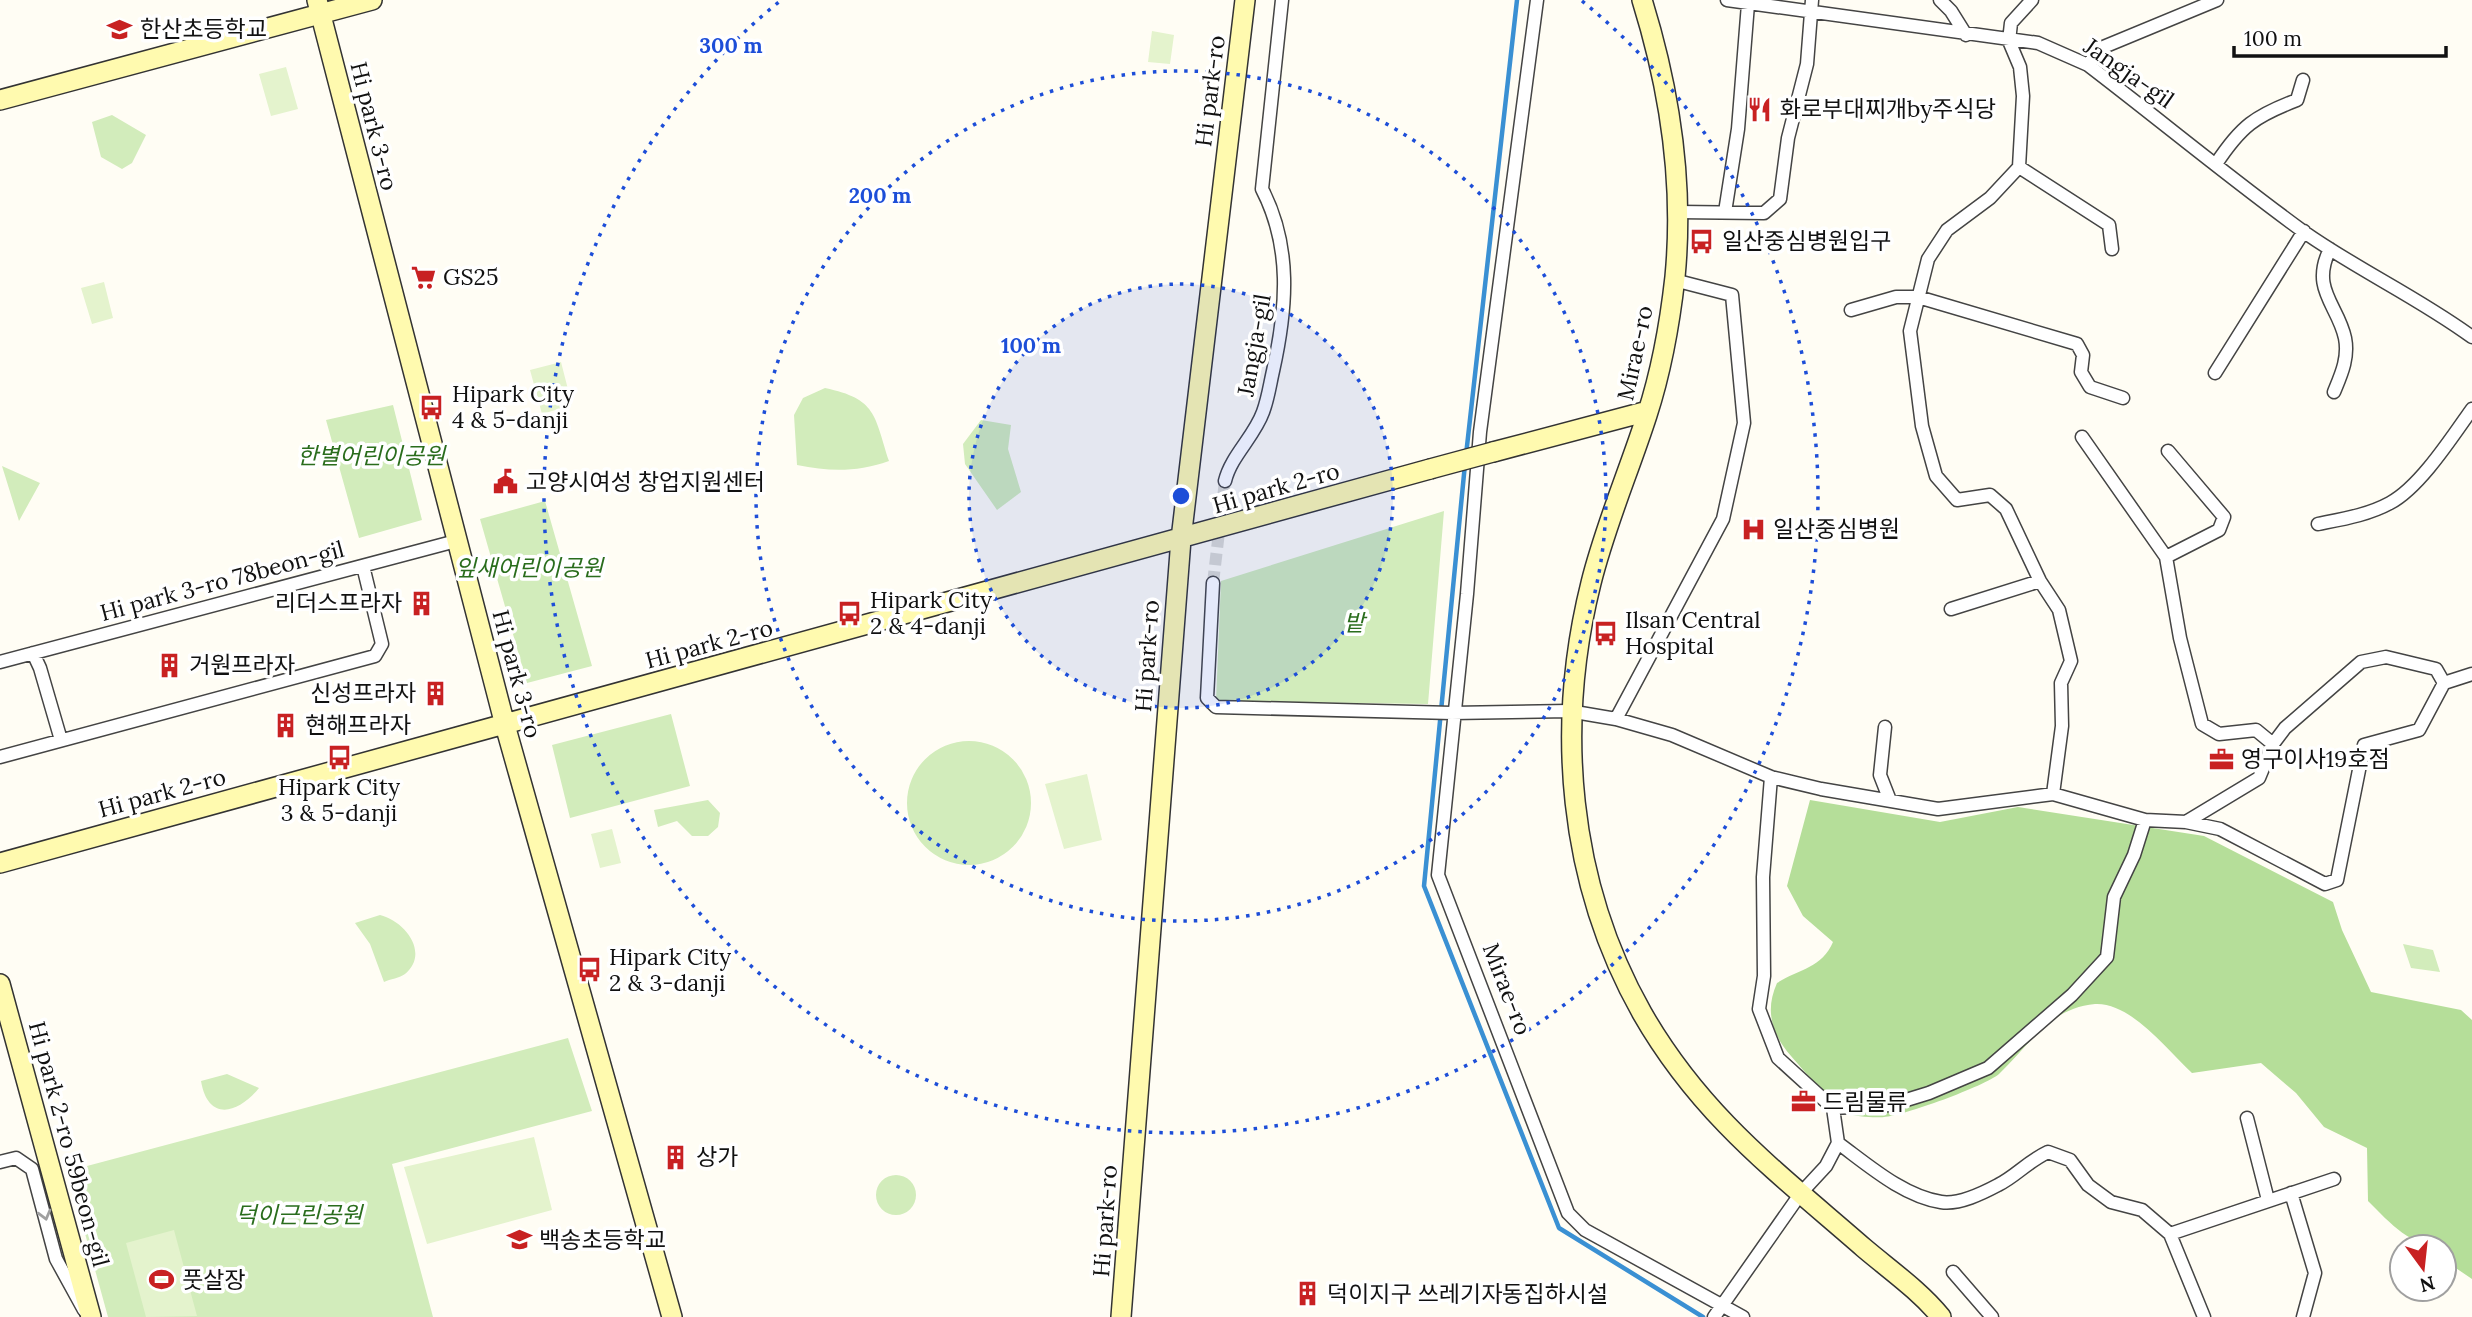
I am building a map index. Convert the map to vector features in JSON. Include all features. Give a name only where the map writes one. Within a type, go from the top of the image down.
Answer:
[{"type":"street","points":[[0,100],[319,7],[372,0]]},
{"type":"street","name":"Hi park-ro","points":[[1121,1317],[1181,539],[1245,0]]},
{"type":"street","name":"Jangja-gil","points":[[1224,481],[1227,471],[1253,435],[1264,410],[1283,321],[1286,283],[1282,245],[1273,210],[1262,189],[1282,0]]},
{"type":"street","name":"Mirae-ro","points":[[1537,0],[1480,432],[1467,594],[1450,713],[1438,875],[1568,1213],[1585,1230],[1718,1312],[1743,1317]]},
{"type":"street","name":"Mirae-ro","points":[[1642,0],[1655,43],[1679,181],[1675,280],[1648,411],[1591,584],[1569,710],[1580,841],[1594,899],[1616,958],[1642,1013],[1691,1088],[1755,1156],[1801,1193],[1941,1317]]},
{"type":"street","name":"Jangja-gil","points":[[1727,0],[1748,4],[1812,7],[1966,35],[2038,43],[2088,65],[2304,231],[2472,337]]},
{"type":"street","points":[[1940,0],[1951,10],[1966,35]]},
{"type":"street","points":[[2032,0],[2011,23],[2009,41],[2020,67],[2023,96],[2019,167],[1990,198],[1947,230],[1928,259],[1910,331],[1922,426],[1936,476],[1957,500],[1990,495],[2006,509],[2040,581],[2059,610],[2071,661],[2061,683],[2062,726],[2053,794]]},
{"type":"street","points":[[2088,65],[2101,48],[2217,0]]},
{"type":"street","points":[[1725,212],[1738,129],[1748,4]]},
{"type":"street","name":"Hi park 3-ro","points":[[319,7],[505,725],[671,1317]]},
{"type":"street","points":[[1678,212],[1764,213],[1780,198],[1788,138],[1807,64],[1812,7]]},
{"type":"street","points":[[2216,164],[2236,134],[2259,115],[2297,100],[2303,80]]},
{"type":"street","points":[[2019,167],[2109,225],[2112,249]]},
{"type":"street","points":[[2215,373],[2304,231]]},
{"type":"street","points":[[2330,249],[2322,265],[2329,305],[2345,338],[2345,366],[2334,392]]},
{"type":"street","points":[[1616,719],[1723,519],[1744,423],[1732,295],[1675,280]]},
{"type":"street","points":[[1851,310],[1896,296],[1917,297],[2077,344],[2083,355],[2081,372],[2090,387],[2123,398]]},
{"type":"street","points":[[2318,524],[2357,516],[2393,502],[2419,478],[2472,409]]},
{"type":"street","name":"Hi park 2-ro","points":[[0,863],[1648,411]]},
{"type":"street","points":[[2082,437],[2166,557],[2179,638],[2202,723],[2219,734],[2256,730],[2273,744]]},
{"type":"street","points":[[2166,557],[2219,530],[2224,517],[2168,451]]},
{"type":"street","name":"Hi park 3-ro 78beon-gil","points":[[0,662],[456,541]]},
{"type":"street","points":[[0,757],[375,656],[382,644],[363,566]]},
{"type":"street","points":[[1951,609],[2040,581]]},
{"type":"street","points":[[1213,583],[1208,698],[1216,707],[1450,713],[1569,710],[1616,719],[1672,735],[1771,776],[1821,789],[1889,798],[1938,809],[2053,794],[2145,820],[2186,822],[2220,829],[2325,884],[2337,880],[2364,745],[2419,730],[2444,683],[2472,674]]},
{"type":"street","points":[[33,653],[61,740]]},
{"type":"street","points":[[2186,822],[2259,778],[2273,744],[2285,728],[2361,662],[2386,657],[2436,669],[2444,683]]},
{"type":"street","points":[[1885,727],[1880,775],[1889,798]]},
{"type":"street","points":[[1718,1312],[1801,1193],[1826,1166],[1838,1143],[1833,1108],[1778,1058],[1759,1009],[1764,976],[1763,877],[1771,776]]},
{"type":"street","points":[[1833,1108],[1890,1105],[1929,1093],[1988,1068],[2072,995],[2107,957],[2114,897],[2134,855],[2145,820]]},
{"type":"street","name":"Hi park 2-ro 59beon-gil","points":[[0,984],[90,1317]]},
{"type":"street","points":[[2247,1118],[2268,1200]]},
{"type":"street","points":[[1838,1143],[1914,1193],[1943,1203],[1974,1196],[2001,1183],[2026,1162],[2048,1152],[2070,1160],[2088,1185],[2111,1202],[2142,1210],[2170,1234],[2204,1317]]},
{"type":"street","points":[[0,1162],[16,1158],[32,1168],[56,1259],[72,1293],[90,1317]]},
{"type":"street","points":[[2170,1234],[2334,1179]]},
{"type":"street","points":[[2291,1193],[2315,1273],[2303,1317]]},
{"type":"street","points":[[1953,1272],[1992,1317]]},
{"type":"green space","points":[[1152,31],[1174,35],[1170,64],[1148,62]]},
{"type":"green space","points":[[286,67],[298,109],[271,116],[259,74]]},
{"type":"green space","points":[[112,115],[146,135],[132,163],[122,169],[101,157],[92,122]]},
{"type":"green space","points":[[104,282],[113,318],[92,324],[81,288]]},
{"type":"green space","points":[[561,362],[572,405],[542,414],[530,370]]},
{"type":"green space","points":[[825,388],[855,398],[871,411],[889,461],[844,470],[797,465],[794,415],[803,398]]},
{"type":"green space","name":"한별어린이공원","points":[[393,405],[422,520],[359,538],[326,420]]},
{"type":"green space","points":[[981,420],[1011,425],[1008,449],[1021,492],[997,510],[965,464],[963,444]]},
{"type":"green space","points":[[2,466],[40,483],[19,521]]},
{"type":"green space","name":"잎새어린이공원","points":[[545,501],[592,666],[527,683],[480,519]]},
{"type":"green space","name":"밭","points":[[1444,511],[1428,704],[1216,701],[1221,581]]},
{"type":"green space","points":[[671,714],[690,786],[570,818],[552,745]]},
{"type":"green space","points":[[969,741],[993,746],[1013,759],[1026,779],[1031,803],[1026,827],[1013,847],[993,860],[969,865],[945,860],[925,847],[912,827],[907,803],[912,779],[925,759],[945,746]]},
{"type":"green space","points":[[1087,774],[1102,840],[1064,849],[1045,784]]},
{"type":"green space","points":[[708,800],[720,813],[718,827],[708,836],[692,836],[677,821],[658,827],[654,810]]},
{"type":"green space","points":[[1810,800],[1940,822],[2018,807],[2204,836],[2333,902],[2342,930],[2371,992],[2461,1010],[2472,1020],[2472,1279],[2458,1270],[2458,1233],[2402,1233],[2393,1226],[2368,1201],[2367,1148],[2324,1127],[2296,1093],[2261,1063],[2192,1073],[2148,1029],[2108,1005],[2095,1004],[2065,1013],[2041,1030],[1999,1074],[1961,1093],[1884,1117],[1847,1113],[1796,1062],[1779,1039],[1772,1021],[1771,1003],[1777,983],[1816,963],[1833,942],[1803,916],[1787,886]]},
{"type":"green space","points":[[612,829],[621,863],[600,868],[591,834]]},
{"type":"green space","points":[[380,915],[398,924],[415,948],[412,966],[405,974],[384,982],[370,944],[355,923]]},
{"type":"green space","points":[[2403,944],[2433,950],[2440,972],[2411,968]]},
{"type":"green space","name":"덕이근린공원","points":[[568,1038],[592,1111],[392,1164],[433,1317],[108,1317],[78,1208],[72,1170]]},
{"type":"green space","points":[[227,1074],[259,1088],[242,1104],[225,1110],[210,1103],[201,1081]]},
{"type":"green space","points":[[534,1137],[552,1210],[427,1244],[404,1167]]},
{"type":"green space","points":[[896,1175],[904,1176],[910,1181],[915,1187],[915,1203],[910,1209],[904,1214],[896,1215],[888,1214],[882,1209],[877,1203],[876,1195],[877,1187],[882,1181],[888,1176]]},
{"type":"green space","name":"풋살장","points":[[174,1230],[197,1316],[146,1317],[126,1243]]},
{"type":"waterway","points":[[1466,455],[1517,0]]},
{"type":"waterway","points":[[1465,464],[1424,886],[1559,1228],[1703,1317]]},
{"type":"tunnel","points":[[1213,583],[1225,481]]},
{"type":"place","name":"한산초등학교","points":[[120,29]]},
{"type":"place","name":"화로부대찌개by주식당","points":[[1760,109]]},
{"type":"place","name":"일산중심병원입구","points":[[1702,241]]},
{"type":"place","name":"GS25","points":[[423,277]]},
{"type":"place","name":"Hipark City 4 & 5-danji","points":[[432,407]]},
{"type":"place","name":"고양시여성 창업지원센터","points":[[506,482]]},
{"type":"place","name":"일산중심병원","points":[[1753,529]]},
{"type":"place","name":"리더스프라자","points":[[422,603]]},
{"type":"place","name":"Hipark City 2 & 4-danji","points":[[850,613]]},
{"type":"place","name":"Ilsan Central Hospital","points":[[1605,633]]},
{"type":"place","name":"거원프라자","points":[[169,665]]},
{"type":"place","name":"신성프라자","points":[[436,693]]},
{"type":"place","name":"현해프라자","points":[[285,725]]},
{"type":"place","name":"Hipark City 3 & 5-danji","points":[[339,757]]},
{"type":"place","name":"영구이사19호점","points":[[2221,759]]},
{"type":"place","name":"Hipark City 2 & 3-danji","points":[[589,970]]},
{"type":"place","name":"드림물류","points":[[1803,1102]]},
{"type":"place","name":"상가","points":[[676,1157]]},
{"type":"place","name":"백송초등학교","points":[[519,1240]]},
{"type":"place","name":"풋살장","points":[[162,1280]]},
{"type":"place","name":"덕이지구 쓰레기자동집하시설","points":[[1307,1294]]}]
